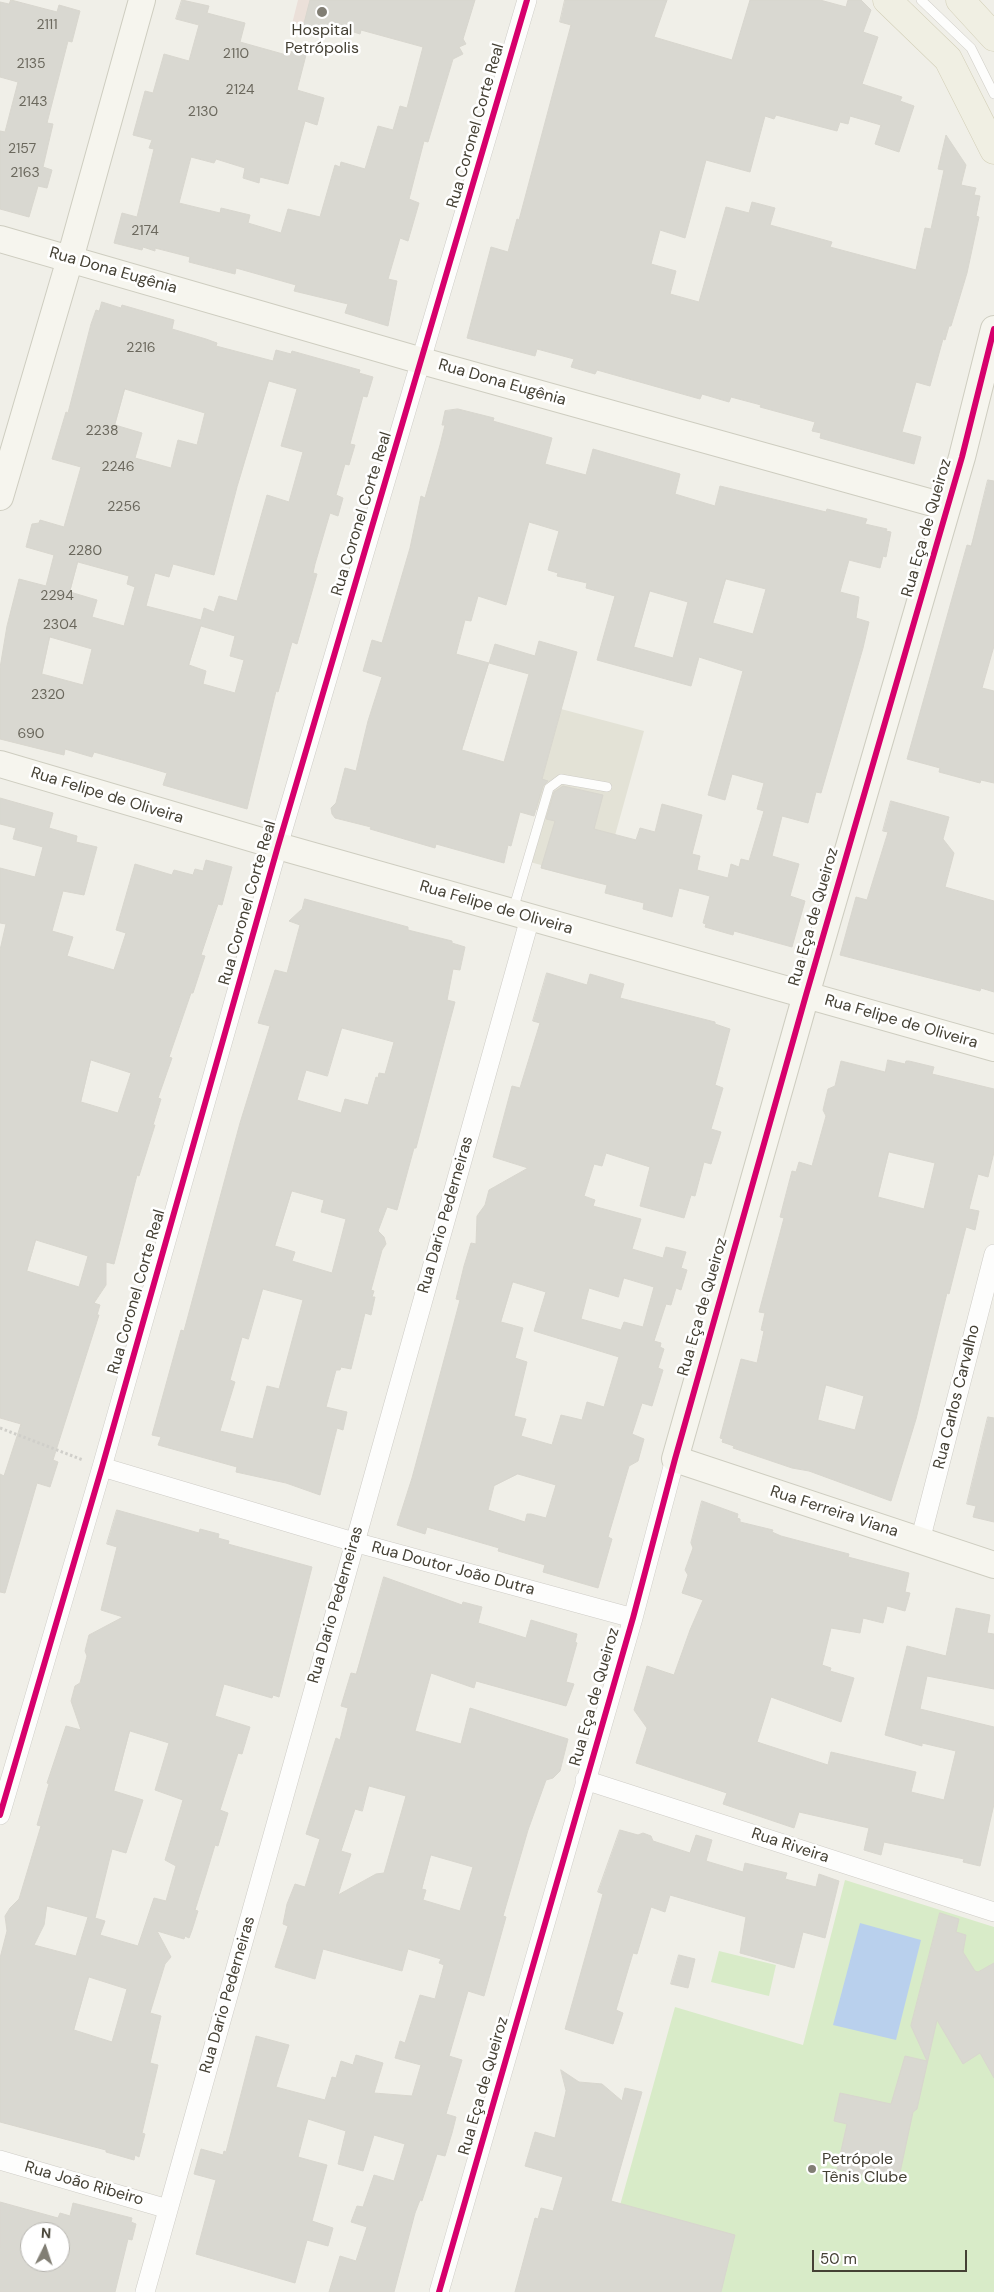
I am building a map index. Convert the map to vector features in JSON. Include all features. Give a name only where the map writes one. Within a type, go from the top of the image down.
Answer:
[{"type":"main road","points":[[887,0],[948,59],[994,150]]},
{"type":"main road","points":[[960,0],[994,37]]},
{"type":"street","points":[[0,497],[70,259],[142,0]]},
{"type":"street","name":"Rua Coronel Corte Real","points":[[0,1815],[102,1468],[278,846],[528,0]]},
{"type":"street","name":"Rua Dona Eugênia","points":[[0,240],[422,361],[947,507]]},
{"type":"street","name":"Rua Eça de Queiroz","points":[[439,2292],[633,1618],[675,1459],[806,995],[947,507],[994,329]]},
{"type":"street","name":"Rua Felipe de Oliveira","points":[[0,764],[278,846],[994,1048]]},
{"type":"street","name":"Rua Dario Pederneiras","points":[[145,2292],[354,1542],[521,915]]},
{"type":"street","name":"Rua Carlos Carvalho","points":[[920,1541],[994,1254]]},
{"type":"street","name":"Rua Ferreira Viana","points":[[675,1459],[994,1565]]},
{"type":"street","name":"Rua Doutor João Dutra","points":[[102,1468],[354,1542],[633,1618]]},
{"type":"street","name":"Rua Riveira","points":[[585,1780],[994,1912]]},
{"type":"street","name":"Rua João Ribeiro","points":[[0,2160],[168,2209]]},
{"type":"lane","points":[[921,0],[971,48],[994,94]]},
{"type":"lane","points":[[521,915],[549,788],[561,779],[607,787]]},
{"type":"path","points":[[0,1428],[102,1468]]},
{"type":"shaded area","name":"Hospital Petrópolis","points":[[298,0],[351,0],[341,37],[292,24]]},
{"type":"shaded area","points":[[561,709],[644,731],[614,839],[584,864],[580,879],[541,868],[541,865],[530,862],[543,812],[533,809]]},
{"type":"green space","name":"Petrópole Tênis Clube","points":[[845,1880],[994,1927],[994,2292],[596,2292],[675,2007],[803,2045]]},
{"type":"green space","points":[[719,1951],[776,1965],[769,1996],[711,1982]]},
{"type":"water","points":[[860,1923],[921,1940],[896,2040],[833,2025]]},
{"type":"building","points":[[11,0],[57,12],[59,5],[80,11],[72,42],[68,41],[47,123],[53,124],[43,167],[52,170],[47,188],[38,186],[29,217],[0,209],[0,131],[5,132],[18,82],[0,77],[0,2],[9,4]]},
{"type":"building","points":[[182,0],[209,6],[207,13],[245,23],[240,42],[290,56],[292,51],[306,55],[297,90],[324,98],[317,125],[305,121],[288,184],[260,177],[259,183],[243,178],[245,168],[216,159],[214,163],[191,157],[179,203],[220,213],[221,208],[250,215],[248,223],[281,233],[288,209],[320,217],[335,165],[340,167],[341,162],[365,169],[378,126],[393,130],[400,106],[407,108],[423,47],[361,30],[360,34],[344,29],[341,37],[303,27],[310,0],[475,0],[463,39],[466,44],[459,47],[463,54],[453,59],[428,142],[424,141],[409,199],[419,203],[408,241],[400,238],[388,279],[397,281],[388,326],[345,313],[348,304],[294,291],[296,285],[236,268],[235,274],[189,262],[190,257],[155,248],[155,251],[143,247],[142,250],[114,243],[122,213],[137,217],[154,149],[149,148],[152,140],[133,135],[145,91],[153,93],[164,54],[189,61],[199,25],[176,19]]},
{"type":"building","points":[[565,0],[667,0],[654,37],[732,60],[750,0],[820,0],[846,7],[848,0],[861,0],[871,10],[863,32],[878,37],[862,84],[902,97],[900,101],[914,106],[899,152],[875,144],[881,125],[850,116],[848,124],[840,122],[837,131],[776,115],[774,119],[765,116],[750,172],[706,160],[685,238],[660,230],[651,264],[676,271],[670,294],[699,302],[726,207],[749,213],[752,202],[775,208],[770,225],[832,242],[830,247],[916,270],[925,228],[931,229],[944,170],[938,169],[946,135],[966,165],[961,185],[976,188],[974,195],[980,196],[976,216],[979,217],[967,273],[951,326],[949,326],[945,340],[943,339],[930,386],[916,382],[902,432],[921,437],[914,464],[820,438],[821,433],[812,431],[815,422],[760,407],[761,405],[731,397],[729,402],[702,394],[700,399],[597,370],[595,374],[571,367],[574,359],[537,349],[535,356],[467,338],[491,247],[508,252],[517,219],[519,220],[571,25],[560,22]]},
{"type":"building","points":[[102,302],[121,308],[122,305],[174,320],[172,329],[217,343],[216,346],[273,361],[276,350],[291,354],[292,351],[360,370],[359,373],[373,377],[367,397],[363,396],[350,444],[355,445],[349,465],[345,464],[336,495],[343,498],[338,516],[330,513],[313,573],[317,574],[297,644],[292,642],[278,692],[276,691],[247,809],[163,785],[167,773],[133,763],[94,752],[92,757],[65,749],[64,755],[0,739],[0,668],[7,626],[19,579],[46,586],[54,555],[26,547],[32,524],[39,523],[40,520],[64,527],[81,467],[52,459],[66,412],[68,413],[91,324],[96,310],[99,311]],"holes":[[[269,381],[297,389],[281,446],[303,452],[289,502],[267,495],[237,601],[219,596],[214,612],[204,608],[201,620],[146,606],[155,573],[169,577],[173,564],[214,575],[237,487]],[[125,389],[205,413],[197,445],[178,440],[171,468],[135,458],[142,433],[115,425]],[[78,562],[129,576],[127,584],[135,587],[124,626],[92,617],[97,600],[70,592]],[[201,626],[235,636],[230,656],[244,660],[235,693],[203,684],[206,671],[189,665]],[[50,637],[92,649],[83,685],[42,674]]]},
{"type":"building","points":[[458,409],[494,418],[493,421],[552,438],[545,464],[586,475],[593,449],[680,474],[675,494],[715,506],[720,486],[826,512],[827,509],[867,519],[865,524],[887,529],[886,531],[891,532],[886,557],[883,556],[880,568],[849,560],[840,592],[859,597],[856,618],[869,622],[863,648],[821,793],[816,792],[808,823],[782,816],[772,856],[799,864],[790,896],[805,901],[792,947],[734,931],[733,935],[705,927],[706,924],[703,923],[710,896],[679,888],[672,917],[643,909],[644,903],[605,893],[607,885],[541,868],[555,821],[546,819],[554,792],[563,786],[603,795],[594,829],[636,840],[640,828],[655,832],[662,804],[702,815],[692,854],[700,856],[697,870],[728,878],[731,864],[739,867],[741,859],[749,861],[764,811],[757,809],[764,783],[732,774],[725,800],[708,795],[743,671],[699,657],[691,686],[597,660],[615,596],[586,588],[587,583],[557,576],[558,573],[548,570],[559,531],[529,522],[506,605],[478,596],[471,621],[465,620],[456,654],[489,663],[495,644],[535,656],[539,641],[577,652],[542,779],[548,781],[543,786],[534,816],[520,812],[511,846],[508,845],[504,863],[436,844],[435,848],[370,829],[371,827],[335,818],[332,814],[331,808],[336,803],[345,768],[356,771],[368,721],[382,677],[363,671],[372,640],[382,643],[410,548],[421,496],[425,498],[440,445],[445,425],[442,425],[445,411]],"holes":[[[726,579],[766,589],[753,634],[713,623]],[[650,591],[688,602],[673,658],[634,647]],[[489,663],[529,674],[504,762],[462,750]]]},
{"type":"building","points":[[988,480],[994,481],[994,646],[982,688],[994,691],[994,783],[981,780],[980,783],[939,772],[940,768],[907,759],[967,545],[971,546]]},
{"type":"building","points":[[0,798],[53,813],[49,828],[77,836],[76,842],[97,847],[84,895],[63,891],[52,931],[73,937],[67,956],[114,970],[126,933],[116,930],[135,864],[172,875],[174,870],[193,875],[195,869],[203,871],[206,860],[232,867],[222,905],[218,904],[201,955],[205,956],[193,993],[191,993],[169,1057],[172,1058],[158,1098],[161,1099],[153,1125],[155,1125],[139,1176],[137,1175],[114,1264],[106,1262],[106,1285],[94,1303],[100,1305],[97,1315],[99,1315],[53,1460],[58,1462],[50,1487],[37,1483],[5,1593],[0,1592],[0,1474],[4,1476],[21,1424],[0,1418],[0,950],[6,924],[0,923],[0,868],[35,877],[43,847],[13,839],[16,828],[0,824]],"holes":[[[91,1060],[131,1073],[118,1113],[81,1102]],[[36,1240],[88,1256],[79,1287],[27,1271]]]},
{"type":"building","points":[[891,801],[949,817],[943,839],[954,853],[945,887],[994,901],[994,992],[981,988],[980,991],[840,955],[856,897],[867,900],[888,832],[883,831]]},
{"type":"building","points":[[305,899],[408,927],[408,930],[452,941],[452,943],[465,947],[460,970],[453,969],[447,1000],[455,1002],[416,1148],[414,1148],[397,1210],[387,1207],[378,1231],[384,1237],[386,1244],[382,1250],[371,1290],[374,1291],[372,1297],[375,1297],[371,1315],[365,1313],[351,1369],[341,1367],[340,1370],[336,1370],[326,1407],[347,1412],[343,1430],[337,1428],[320,1495],[286,1483],[236,1472],[237,1467],[158,1445],[161,1437],[152,1435],[181,1330],[184,1331],[240,1123],[270,1026],[258,1023],[275,970],[287,973],[300,925],[289,921],[302,909]],"holes":[[[342,1028],[394,1042],[385,1074],[379,1073],[378,1078],[376,1077],[368,1105],[345,1099],[341,1113],[297,1100],[306,1070],[327,1076]],[[292,1191],[324,1200],[321,1212],[346,1219],[332,1273],[292,1261],[295,1252],[275,1246]],[[263,1289],[303,1300],[279,1389],[267,1386],[253,1439],[220,1431],[235,1382],[230,1380],[242,1337],[248,1339]]]},
{"type":"building","points":[[547,973],[587,985],[590,974],[624,984],[620,998],[715,1022],[715,1024],[730,1029],[715,1085],[723,1088],[711,1129],[721,1132],[711,1164],[704,1162],[695,1196],[691,1195],[684,1218],[640,1206],[650,1167],[606,1153],[602,1166],[594,1164],[584,1196],[595,1200],[593,1206],[641,1219],[632,1249],[663,1258],[666,1247],[686,1252],[681,1268],[687,1270],[681,1290],[676,1288],[671,1305],[666,1304],[654,1341],[661,1343],[660,1347],[664,1349],[658,1368],[663,1370],[652,1406],[642,1403],[632,1434],[644,1439],[638,1461],[629,1466],[608,1537],[612,1539],[598,1588],[543,1572],[545,1565],[498,1551],[499,1548],[427,1527],[425,1534],[397,1525],[412,1478],[460,1300],[456,1299],[464,1266],[471,1243],[476,1244],[477,1216],[485,1205],[489,1190],[528,1168],[493,1157],[512,1086],[520,1088],[540,1023],[533,1021]],"holes":[[[624,1278],[654,1287],[643,1327],[624,1322],[621,1330],[581,1319],[589,1288],[618,1297]],[[513,1282],[546,1292],[534,1331],[619,1357],[604,1407],[587,1402],[582,1420],[561,1415],[552,1445],[521,1436],[526,1419],[514,1416],[527,1362],[515,1358],[523,1328],[501,1322]],[[518,1474],[556,1485],[546,1518],[527,1514],[525,1522],[488,1510],[494,1486]]]},
{"type":"building","points":[[888,1060],[905,1064],[906,1061],[909,1061],[934,1067],[932,1074],[994,1089],[994,1152],[988,1177],[978,1174],[969,1209],[979,1211],[975,1230],[966,1227],[949,1294],[947,1293],[916,1419],[891,1501],[809,1471],[792,1468],[733,1448],[734,1446],[722,1442],[723,1439],[720,1438],[741,1359],[757,1363],[764,1331],[761,1330],[765,1313],[759,1312],[784,1218],[780,1217],[792,1171],[796,1172],[799,1162],[812,1166],[826,1116],[823,1110],[828,1089],[835,1086],[841,1061],[885,1072]],"holes":[[[889,1152],[935,1163],[924,1209],[878,1197]],[[826,1385],[864,1396],[855,1430],[818,1420]]]},
{"type":"building","points":[[988,1417],[994,1418],[994,1522],[973,1517],[976,1506],[967,1504]]},
{"type":"building","points":[[702,1501],[738,1514],[737,1518],[740,1519],[740,1522],[773,1530],[772,1532],[781,1536],[849,1554],[848,1557],[909,1573],[905,1592],[910,1593],[905,1611],[887,1606],[883,1623],[863,1618],[860,1633],[831,1628],[822,1665],[831,1668],[830,1671],[854,1678],[841,1722],[771,1697],[757,1742],[828,1765],[831,1752],[916,1772],[911,1792],[944,1800],[956,1751],[922,1743],[922,1746],[885,1735],[907,1646],[946,1656],[956,1608],[990,1615],[987,1633],[994,1634],[994,1689],[927,1676],[920,1709],[994,1727],[994,1804],[980,1866],[963,1862],[964,1859],[884,1842],[881,1855],[864,1850],[869,1828],[799,1812],[794,1828],[723,1804],[727,1793],[636,1763],[647,1728],[634,1710],[647,1666],[674,1675],[703,1600],[682,1593],[688,1575],[685,1570],[693,1548],[691,1543]]},
{"type":"building","points":[[117,1510],[199,1533],[200,1529],[219,1534],[218,1538],[229,1541],[228,1544],[312,1567],[279,1697],[273,1695],[272,1698],[224,1684],[215,1716],[250,1727],[242,1754],[238,1753],[220,1810],[228,1813],[218,1846],[215,1845],[195,1910],[198,1911],[189,1938],[185,1936],[184,1939],[157,1931],[171,1957],[165,1964],[150,2013],[161,2016],[150,2063],[158,2065],[142,2133],[145,2134],[139,2157],[135,2155],[134,2160],[106,2152],[106,2150],[0,2122],[0,1958],[7,1931],[5,1916],[19,1899],[41,1826],[37,1825],[49,1784],[47,1783],[66,1726],[81,1730],[71,1701],[75,1686],[80,1683],[87,1656],[85,1651],[89,1635],[123,1617],[101,1610],[117,1547],[107,1544]],"holes":[[[130,1731],[169,1743],[155,1790],[183,1800],[165,1860],[176,1866],[166,1901],[154,1898],[138,1946],[100,1935],[105,1921],[95,1918],[112,1849],[126,1853],[143,1800],[114,1791]],[[47,1906],[88,1917],[76,1956],[34,1945],[44,1925]],[[89,1977],[127,1989],[112,2042],[74,2030]]]},
{"type":"building","points":[[384,1577],[462,1605],[463,1602],[482,1607],[478,1623],[526,1638],[531,1620],[577,1634],[575,1642],[577,1643],[566,1682],[574,1684],[566,1706],[476,1681],[474,1688],[431,1673],[415,1731],[461,1744],[470,1708],[568,1739],[560,1771],[553,1778],[546,1780],[528,1830],[503,1916],[506,1917],[484,1996],[468,1991],[449,2056],[462,2060],[446,2114],[456,2117],[445,2156],[437,2154],[422,2201],[420,2200],[415,2213],[394,2292],[329,2292],[340,2256],[356,2261],[367,2227],[351,2222],[357,2206],[363,2207],[374,2175],[394,2181],[405,2144],[374,2135],[363,2171],[338,2164],[346,2131],[308,2119],[298,2157],[327,2165],[312,2221],[333,2228],[328,2246],[307,2240],[295,2283],[196,2254],[216,2180],[194,2174],[201,2149],[223,2155],[224,2151],[226,2152],[256,2036],[289,2045],[276,2087],[325,2100],[332,2077],[336,2078],[341,2061],[353,2065],[356,2055],[383,2063],[374,2093],[412,2096],[421,2065],[395,2058],[400,2041],[405,2043],[420,1995],[435,1999],[444,1965],[439,1963],[441,1959],[408,1949],[402,1971],[323,1949],[315,1979],[275,1967],[288,1926],[283,1924],[287,1904],[295,1884],[305,1887],[320,1839],[306,1834],[336,1738],[340,1740],[348,1708],[341,1706],[351,1673],[356,1674]],"holes":[[[369,1786],[406,1796],[384,1873],[376,1874],[338,1895],[351,1854],[341,1851],[355,1809],[362,1811]],[[431,1855],[473,1867],[460,1911],[423,1900],[426,1890],[422,1889]]]},
{"type":"building","points":[[620,1830],[638,1835],[643,1833],[651,1836],[653,1841],[690,1853],[696,1835],[712,1840],[706,1861],[743,1872],[745,1863],[787,1873],[785,1879],[816,1887],[819,1874],[839,1881],[825,1938],[803,1932],[794,1968],[740,1953],[746,1917],[670,1895],[665,1912],[651,1907],[637,1954],[633,1953],[616,2010],[623,2013],[613,2044],[565,2029],[603,1894],[598,1892]]},
{"type":"building","points":[[940,1913],[959,1919],[956,1932],[966,1935],[963,1952],[975,1971],[978,1972],[994,1963],[994,2078],[980,2053],[963,2064],[937,2020],[917,2109],[913,2112],[898,2182],[837,2169],[847,2124],[834,2121],[840,2093],[891,2104],[905,2056],[927,2061],[911,2026]]},
{"type":"building","points":[[679,1955],[695,1959],[688,1988],[671,1984]]},
{"type":"building","points":[[561,2070],[579,2082],[602,2084],[622,2101],[625,2088],[642,2092],[611,2201],[735,2235],[721,2292],[515,2292],[535,2218],[538,2219],[541,2208],[553,2211],[563,2177],[525,2166],[535,2132],[555,2138],[566,2091]]},
{"type":"building","points":[[0,2202],[58,2218],[60,2213],[70,2216],[73,2203],[132,2218],[131,2222],[136,2224],[132,2240],[128,2239],[115,2292],[0,2292]]},
{"type":"cycle path","points":[[0,1815],[102,1467],[278,846],[527,0]]},
{"type":"cycle path","points":[[439,2292],[633,1618],[675,1459],[806,995],[962,457],[994,329]]},
{"type":"place","name":"Hospital Petrópolis","points":[[322,12]]},
{"type":"place","name":"Petrópole Tênis Clube","points":[[812,2169]]}]
